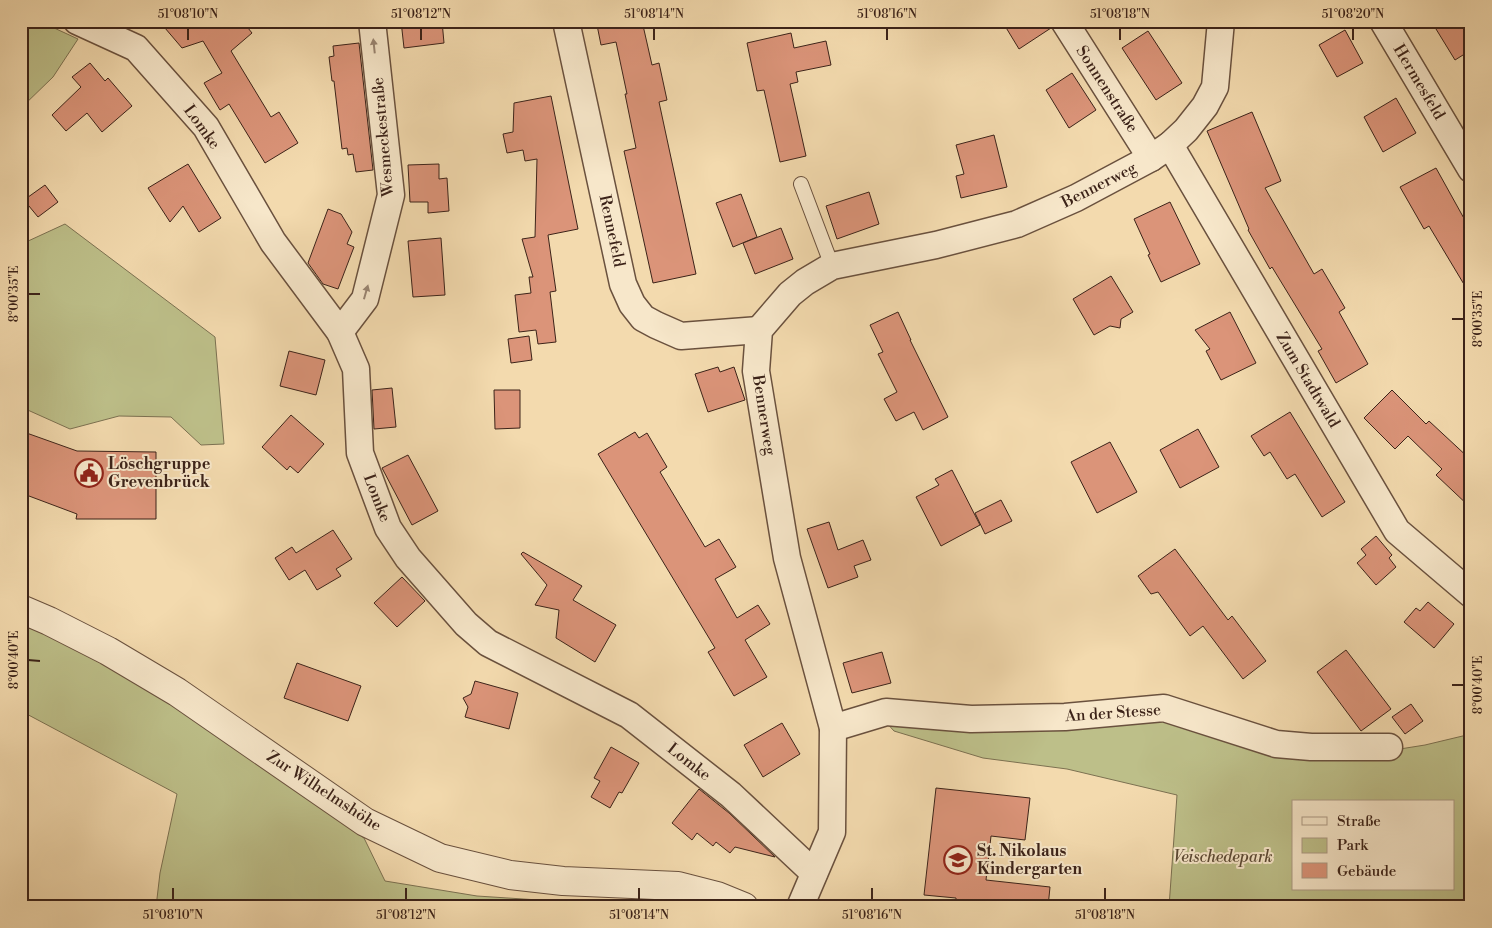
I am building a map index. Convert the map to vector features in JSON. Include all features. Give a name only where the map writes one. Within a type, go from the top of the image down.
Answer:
[{"type":"street","name":"Lomke","points":[[77,21],[136,48],[206,127],[272,242],[340,332],[356,369],[360,454],[388,528],[408,558],[466,624],[488,643],[629,715],[731,794],[814,873]]},
{"type":"street","name":"Wesmeckestraße","points":[[340,332],[365,299],[391,195],[372,21]]},
{"type":"street","name":"Rennefeld","points":[[566,21],[623,284],[632,304],[643,318],[681,336],[759,330]]},
{"type":"street","name":"Sonnenstraße","points":[[1064,21],[1160,151]]},
{"type":"street","name":"Bennerweg","points":[[800,907],[832,832],[833,728],[787,558],[756,371],[759,330],[790,294],[805,282],[832,266],[936,245],[1017,224],[1076,198],[1160,151],[1186,130],[1205,106],[1215,87],[1221,21]]},
{"type":"street","name":"Hermesfeld","points":[[1383,21],[1471,169]]},
{"type":"street","name":"Zum Stadtwald","points":[[1160,151],[1397,532],[1471,594]]},
{"type":"street","name":"Zur Wilhelmshöhe","points":[[21,609],[108,651],[200,708],[365,822],[440,858],[510,875],[563,881],[678,886],[717,896],[744,907]]},
{"type":"street","name":"An der Stesse","points":[[833,728],[886,712],[971,719],[1065,717],[1164,708],[1276,744],[1311,747],[1390,748]]},
{"type":"lane","points":[[801,184],[832,266]]},
{"type":"green space","points":[[21,21],[39,21],[78,39],[53,77],[21,108]]},
{"type":"green space","points":[[65,224],[215,337],[224,444],[201,445],[171,417],[119,416],[70,429],[21,407],[21,242],[26,242]]},
{"type":"green space","points":[[21,622],[49,634],[124,676],[209,728],[364,838],[385,881],[477,896],[646,907],[156,907],[160,873],[177,794],[21,711]]},
{"type":"green space","name":"Veischedepark","points":[[1162,716],[1381,752],[1425,745],[1471,734],[1471,907],[1169,907],[1177,795],[1067,769],[983,758],[894,731],[885,721]]},
{"type":"building","points":[[159,21],[252,21],[253,27],[248,28],[252,33],[231,51],[271,117],[279,112],[298,143],[265,163],[229,104],[220,110],[204,83],[222,73],[203,41],[182,48]]},
{"type":"building","points":[[401,21],[442,21],[444,43],[404,48]]},
{"type":"building","points":[[600,21],[642,21],[652,65],[659,63],[667,100],[659,102],[696,274],[653,283],[624,151],[636,148],[625,94],[627,94],[616,42],[601,45],[597,25],[601,25]]},
{"type":"building","points":[[1002,21],[1049,21],[1051,28],[1019,49]]},
{"type":"building","points":[[1449,21],[1471,21],[1471,50],[1455,60],[1436,29]]},
{"type":"building","points":[[1345,30],[1363,63],[1337,77],[1319,45]]},
{"type":"building","points":[[1148,31],[1182,83],[1156,100],[1122,48]]},
{"type":"building","points":[[791,33],[794,48],[826,41],[831,65],[796,72],[798,82],[790,84],[806,156],[780,162],[764,90],[757,91],[747,43]]},
{"type":"building","points":[[359,43],[373,170],[356,172],[353,154],[348,155],[347,148],[342,149],[334,81],[332,81],[329,57],[334,56],[333,46]]},
{"type":"building","points":[[90,63],[105,81],[108,78],[132,106],[102,132],[87,113],[66,131],[52,115],[81,87],[72,77]]},
{"type":"building","points":[[1072,73],[1096,110],[1069,128],[1046,90]]},
{"type":"building","points":[[551,96],[578,229],[548,235],[556,291],[550,292],[556,342],[538,344],[536,330],[519,332],[515,295],[531,293],[529,277],[533,277],[522,239],[535,237],[537,159],[525,161],[523,150],[507,153],[503,134],[513,132],[514,103]]},
{"type":"building","points":[[1396,98],[1416,133],[1383,152],[1364,117]]},
{"type":"building","points":[[1252,112],[1281,181],[1265,188],[1314,274],[1322,269],[1345,308],[1339,312],[1368,364],[1336,383],[1318,351],[1322,349],[1272,267],[1270,269],[1248,230],[1207,131]]},
{"type":"building","points":[[994,135],[1007,187],[961,198],[956,176],[964,174],[956,145]]},
{"type":"building","points":[[188,164],[221,218],[199,232],[183,206],[170,222],[148,188]]},
{"type":"building","points":[[439,164],[439,179],[447,178],[449,211],[428,213],[428,202],[410,202],[408,165]]},
{"type":"building","points":[[1436,168],[1471,231],[1471,296],[1429,226],[1424,229],[1400,187]]},
{"type":"building","points":[[45,185],[58,202],[38,217],[24,200]]},
{"type":"building","points":[[869,192],[879,224],[837,239],[826,206]]},
{"type":"building","points":[[741,194],[757,237],[733,247],[716,203]]},
{"type":"building","points":[[1170,202],[1200,264],[1161,282],[1134,219]]},
{"type":"building","points":[[328,209],[341,214],[352,232],[347,244],[354,247],[338,289],[323,284],[308,263]]},
{"type":"building","points":[[781,228],[793,259],[755,274],[743,243]]},
{"type":"building","points":[[441,238],[445,295],[413,297],[408,241]]},
{"type":"building","points":[[1111,276],[1133,312],[1121,319],[1120,328],[1110,326],[1094,335],[1073,299]]},
{"type":"building","points":[[898,312],[948,417],[923,430],[914,412],[896,421],[884,399],[897,392],[878,354],[883,352],[870,325]]},
{"type":"building","points":[[1230,312],[1256,363],[1221,380],[1206,351],[1210,349],[1195,330]]},
{"type":"building","points":[[529,336],[532,360],[511,363],[508,339]]},
{"type":"building","points":[[289,351],[325,360],[316,395],[280,386]]},
{"type":"building","points":[[718,367],[720,372],[734,367],[745,400],[708,412],[695,374]]},
{"type":"building","points":[[392,388],[396,427],[374,429],[372,390]]},
{"type":"building","points":[[494,390],[520,390],[520,428],[495,429]]},
{"type":"building","points":[[1392,390],[1426,424],[1429,421],[1471,460],[1471,508],[1436,475],[1442,469],[1408,436],[1395,449],[1364,418]]},
{"type":"building","points":[[1290,412],[1345,502],[1322,517],[1295,474],[1287,479],[1270,452],[1264,456],[1251,436]]},
{"type":"building","points":[[291,415],[324,444],[298,473],[290,466],[287,470],[262,447]]},
{"type":"building","points":[[1198,429],[1219,467],[1180,488],[1160,450]]},
{"type":"building","name":"Löschgruppe Grevenbrück","points":[[21,431],[77,451],[156,452],[156,519],[76,519],[77,514],[21,493]]},
{"type":"building","points":[[635,432],[639,438],[647,433],[667,467],[660,472],[705,547],[719,539],[736,567],[715,579],[737,618],[758,605],[770,624],[745,640],[767,677],[734,696],[708,652],[715,648],[598,454]]},
{"type":"building","points":[[1110,442],[1137,492],[1097,513],[1071,462]]},
{"type":"building","points":[[408,455],[438,511],[412,525],[382,468]]},
{"type":"building","points":[[952,470],[980,525],[941,546],[916,497],[939,485],[935,479]]},
{"type":"building","points":[[1001,500],[1012,521],[985,534],[975,513]]},
{"type":"building","points":[[829,522],[838,550],[863,540],[871,560],[854,566],[858,577],[828,588],[807,529]]},
{"type":"building","points":[[333,530],[352,559],[336,569],[341,576],[317,590],[305,570],[289,580],[275,558],[292,547],[296,553]]},
{"type":"building","points":[[1376,536],[1392,555],[1389,558],[1396,567],[1376,585],[1357,563],[1366,555],[1361,549]]},
{"type":"building","points":[[1175,549],[1228,620],[1232,616],[1266,661],[1243,679],[1203,626],[1190,636],[1158,592],[1151,594],[1138,576]]},
{"type":"building","points":[[523,552],[582,586],[573,600],[616,625],[595,662],[556,638],[559,610],[535,605],[547,585],[521,554]]},
{"type":"building","points":[[402,577],[425,601],[397,627],[374,603]]},
{"type":"building","points":[[1428,602],[1454,624],[1434,648],[1404,622],[1416,608],[1420,611]]},
{"type":"building","points":[[1346,650],[1391,709],[1361,731],[1317,672]]},
{"type":"building","points":[[882,652],[891,683],[852,693],[843,663]]},
{"type":"building","points":[[297,663],[361,686],[348,721],[284,698]]},
{"type":"building","points":[[475,681],[518,693],[509,729],[465,717],[468,707],[463,698],[471,694]]},
{"type":"building","points":[[1411,704],[1423,721],[1405,734],[1392,717]]},
{"type":"building","points":[[782,723],[800,754],[763,777],[744,745]]},
{"type":"building","points":[[611,747],[639,763],[622,793],[619,792],[610,808],[591,797],[600,781],[594,778]]},
{"type":"building","name":"St. Nikolaus Kindergarten","points":[[936,788],[1030,798],[1025,840],[991,836],[986,880],[1050,887],[1048,907],[981,907],[982,904],[956,900],[956,898],[924,895]]},
{"type":"building","points":[[699,789],[729,813],[775,857],[735,847],[730,853],[716,842],[713,846],[697,833],[692,840],[672,823]]},
{"type":"place","name":"Löschgruppe Grevenbrück","points":[[89,473]]},
{"type":"place","name":"St. Nikolaus Kindergarten","points":[[958,860]]}]
